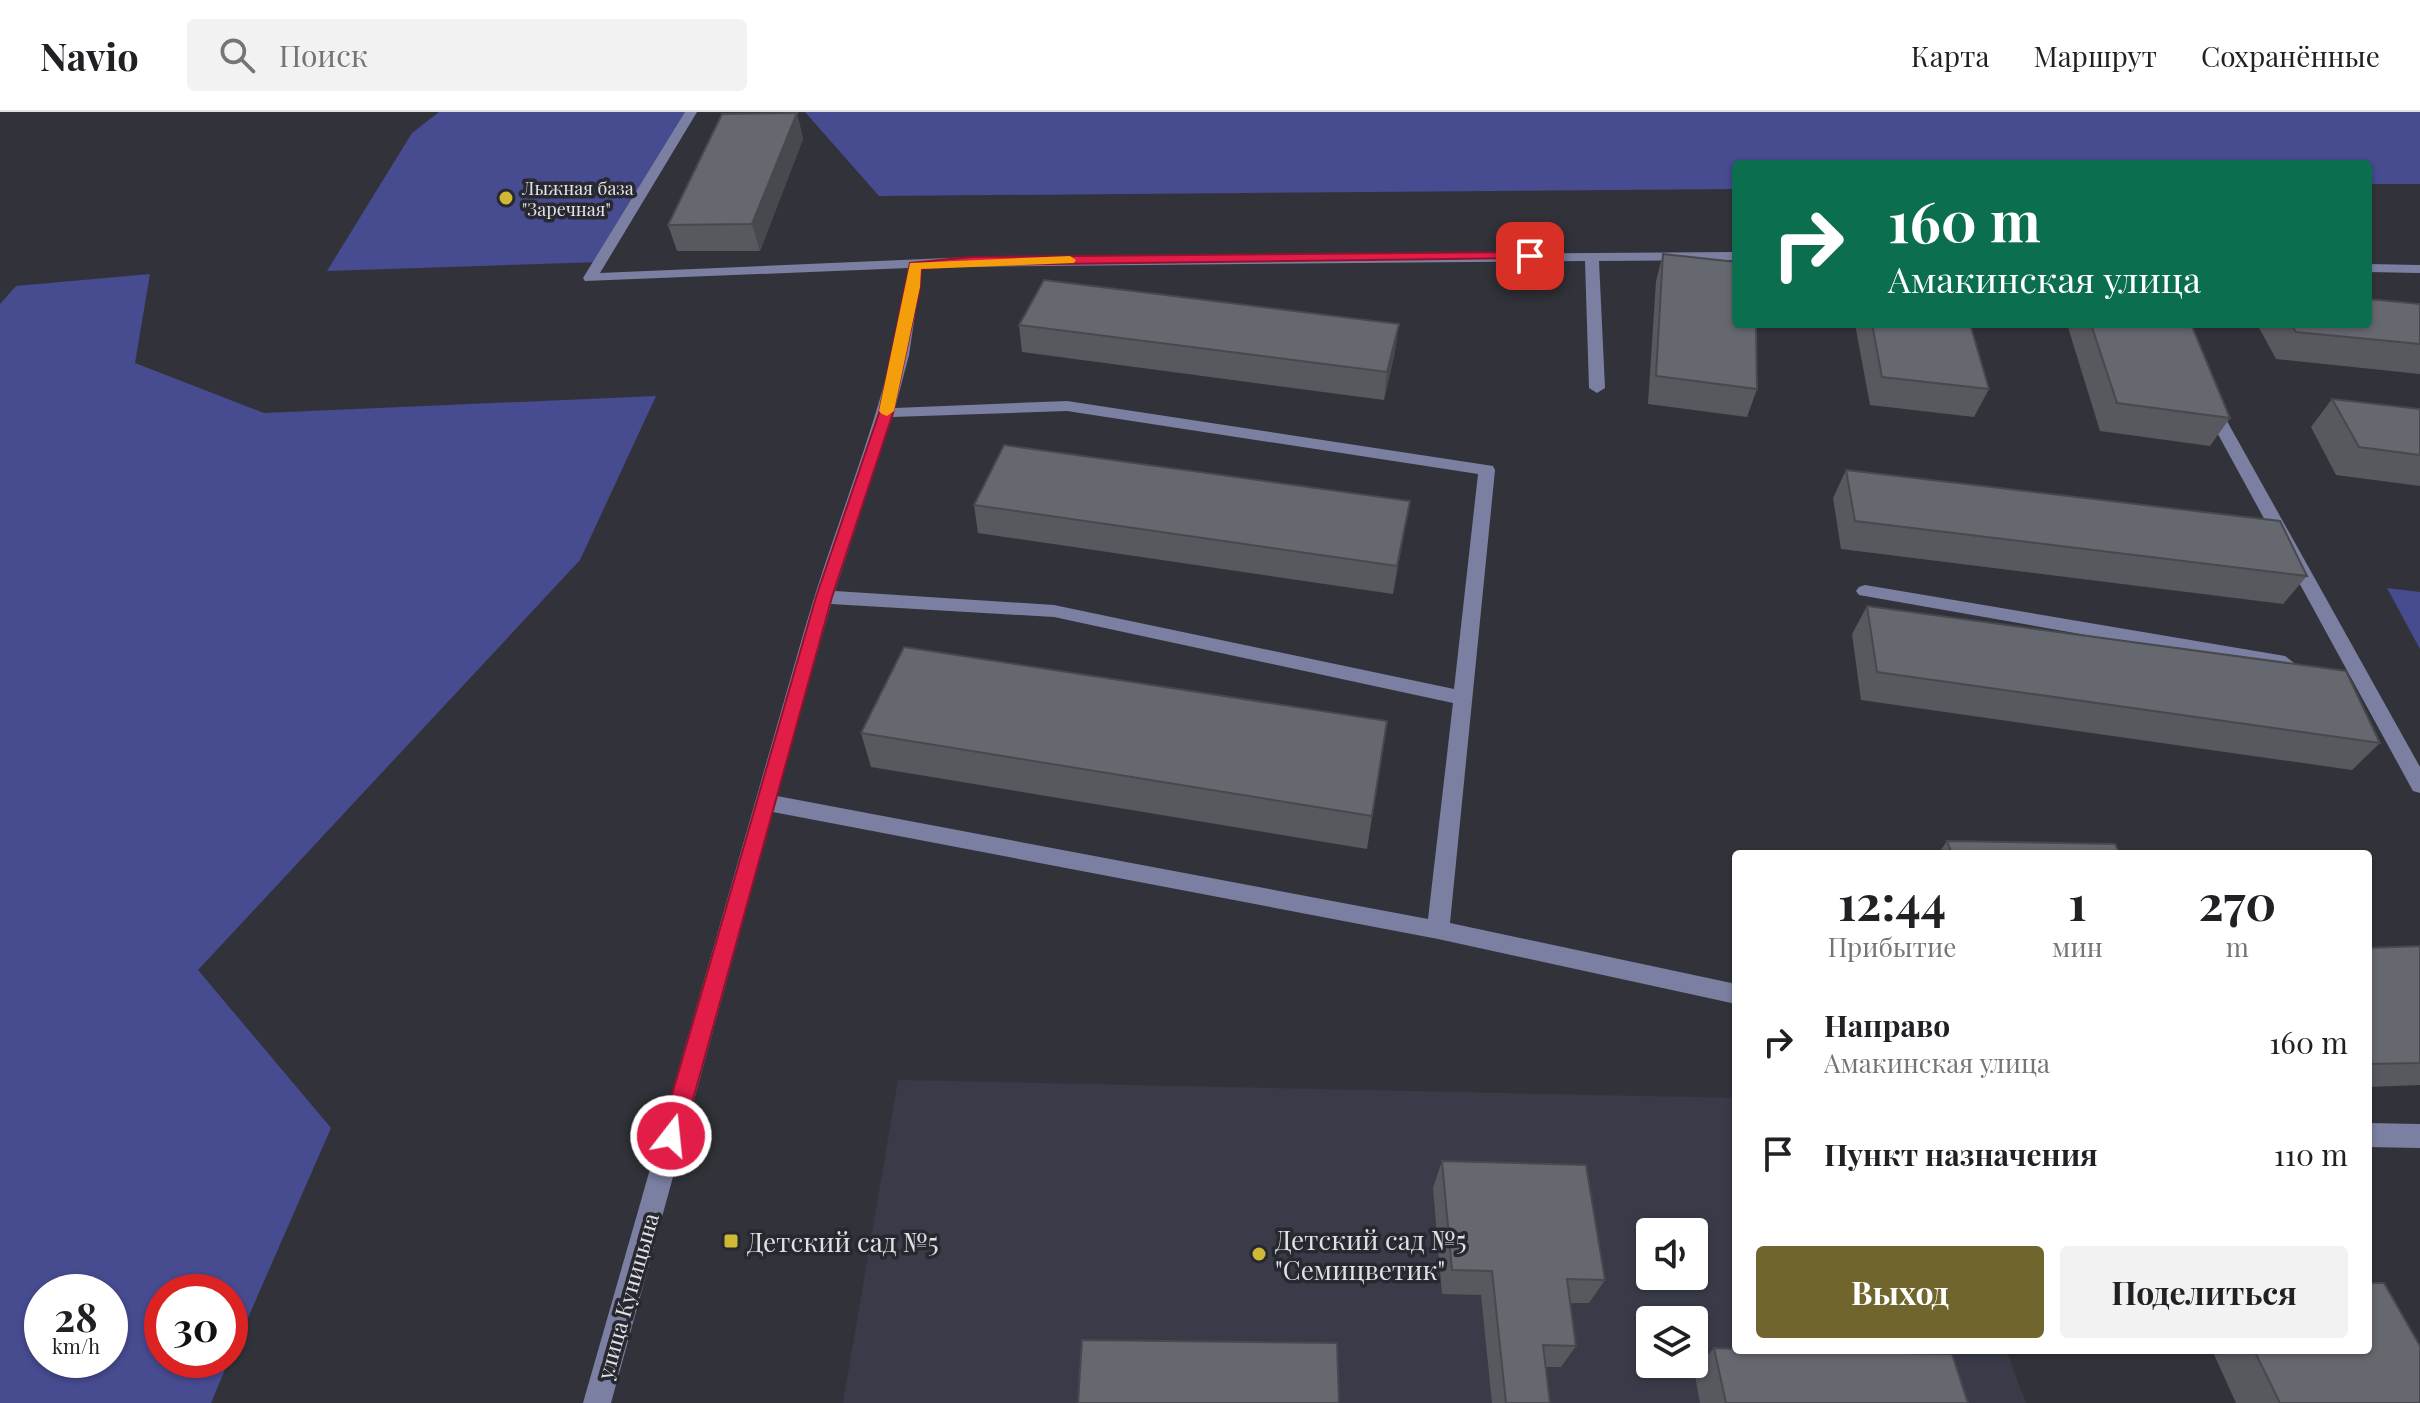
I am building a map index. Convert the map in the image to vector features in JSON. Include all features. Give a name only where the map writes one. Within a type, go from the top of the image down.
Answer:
[{"type":"street","points":[[691,112],[590,278],[971,261],[1732,256]]},
{"type":"street","points":[[1592,255],[1597,388]]},
{"type":"street","name":"улица Куницына","points":[[597,1403],[824,597],[886,413],[915,265]]},
{"type":"street","points":[[2372,268],[2420,269]]},
{"type":"street","points":[[2203,392],[2420,785]]},
{"type":"street","points":[[886,413],[1067,406],[1487,470],[1438,930]]},
{"type":"street","points":[[1865,591],[2298,666]]},
{"type":"street","points":[[824,597],[1054,611],[1463,698]]},
{"type":"street","points":[[2329,671],[2360,676]]},
{"type":"street","points":[[765,802],[1438,930],[1732,993]]},
{"type":"street","points":[[2372,1135],[2420,1136]]},
{"type":"shaded area","name":"Лыжная база \"Заречная\"","points":[[439,112],[691,112],[600,262],[327,271],[412,133]]},
{"type":"shaded area","points":[[805,112],[2420,112],[2420,184],[2372,184],[2372,160],[1732,160],[1732,189],[879,196]]},
{"type":"shaded area","points":[[150,274],[135,363],[264,413],[656,396],[580,560],[198,970],[331,1128],[248,1318],[248,1274],[144,1274],[144,1378],[221,1378],[211,1403],[0,1403],[0,304],[16,286]]},
{"type":"shaded area","points":[[2387,588],[2420,592],[2420,649]]},
{"type":"shaded area","name":"Детский сад №5 \"Семицветик\"","points":[[898,1080],[1732,1098],[1732,1354],[2008,1354],[2026,1403],[843,1403]]},
{"type":"building","points":[[797,113],[752,224],[668,225],[722,114]]},
{"type":"building","points":[[1663,254],[1732,262],[1732,328],[1756,328],[1757,389],[1656,376]]},
{"type":"building","points":[[1044,280],[1399,324],[1387,372],[1019,325]]},
{"type":"building","points":[[2372,299],[2420,304],[2420,344],[2296,332],[2294,328],[2372,328]]},
{"type":"building","points":[[1873,328],[1971,328],[1989,389],[1882,377]]},
{"type":"building","points":[[2092,328],[2193,328],[2230,418],[2117,403]]},
{"type":"building","points":[[2332,399],[2420,409],[2420,455],[2359,447]]},
{"type":"building","points":[[1004,445],[1410,501],[1397,566],[974,505]]},
{"type":"building","points":[[1846,470],[2280,521],[2307,576],[1855,521]]},
{"type":"building","points":[[1867,606],[2346,671],[2380,743],[1877,672]]},
{"type":"building","points":[[904,647],[1387,721],[1372,816],[861,733]]},
{"type":"building","points":[[1947,841],[2115,844],[2118,850],[1950,850]]},
{"type":"building","points":[[2420,946],[2420,1063],[2372,1064],[2372,948]]},
{"type":"building","points":[[1442,1161],[1586,1165],[1605,1280],[1567,1279],[1576,1346],[1543,1345],[1550,1403],[1506,1403],[1492,1271],[1452,1270]]},
{"type":"building","points":[[2372,1283],[2384,1283],[2420,1346],[2420,1403],[2280,1403],[2256,1354],[2372,1354]]},
{"type":"building","points":[[1082,1340],[1337,1343],[1339,1403],[1078,1403]]},
{"type":"building","points":[[1714,1348],[1732,1349],[1732,1354],[1952,1354],[1968,1403],[1726,1403]]},
{"type":"slow traffic","points":[[887,411],[915,265],[1070,260]]},
{"type":"place","name":"Лыжная база \"Заречная\"","points":[[506,198]]},
{"type":"place","name":"Детский сад №5","points":[[731,1241]]},
{"type":"place","name":"Детский сад №5 \"Семицветик\"","points":[[1259,1254]]},
{"type":"route","points":[[671,1136],[824,597],[886,413],[915,265],[971,261],[1530,256]]}]
